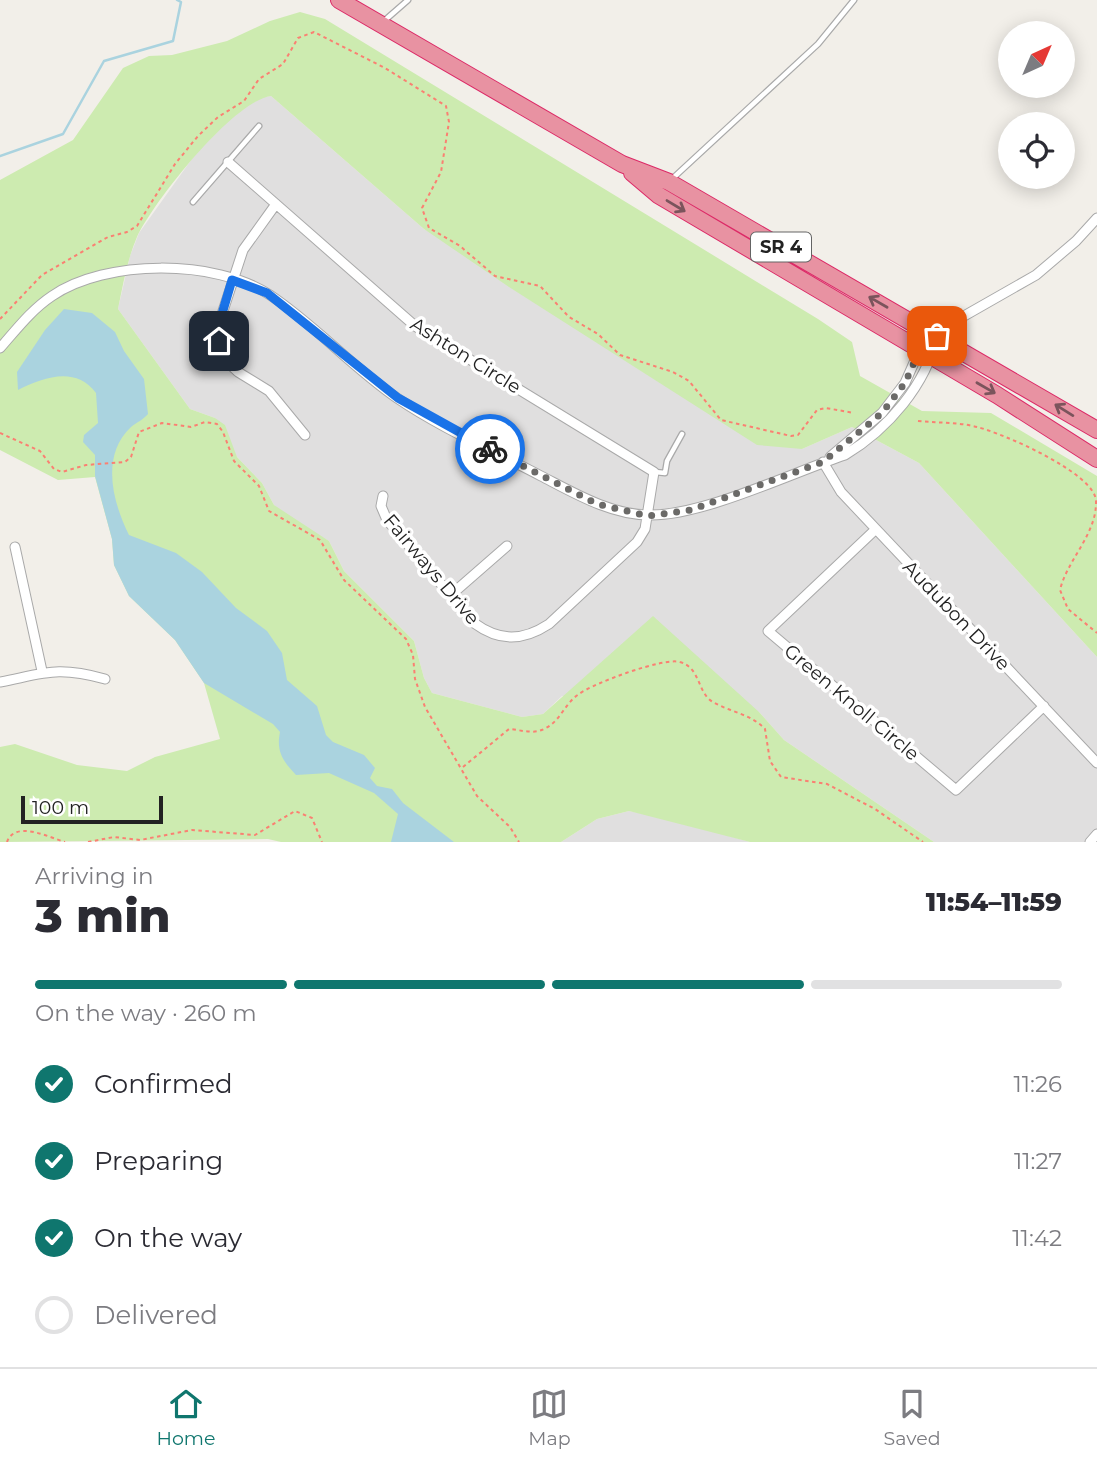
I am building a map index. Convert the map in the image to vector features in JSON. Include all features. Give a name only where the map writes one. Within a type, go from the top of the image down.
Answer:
[{"type":"highway","name":"SR 4","points":[[339,0],[622,164],[669,182],[1097,430]]},
{"type":"highway","name":"SR 4","points":[[622,164],[658,195],[926,353],[1097,458]]},
{"type":"street","name":"Ashton Circle","points":[[228,162],[415,326],[654,472]]},
{"type":"street","points":[[276,204],[243,250],[221,317],[219,341],[223,358],[238,372],[270,391],[305,435]]},
{"type":"street","points":[[823,462],[882,413],[937,336],[957,320],[1036,275],[1076,241],[1097,218]]},
{"type":"street","points":[[0,348],[24,320],[53,295],[86,281],[158,267],[198,270],[267,293],[398,398],[597,504],[648,516],[691,510],[845,455],[878,433],[892,417],[926,353]]},
{"type":"street","name":"Audubon Drive","points":[[823,462],[841,492],[1097,763]]},
{"type":"street","points":[[648,516],[654,472]]},
{"type":"street","name":"Fairways Drive","points":[[383,496],[381,506],[387,520],[452,594],[474,624],[491,636],[512,638],[533,634],[549,624],[637,542],[645,529],[648,516]]},
{"type":"street","name":"Green Knoll Circle","points":[[876,529],[768,631],[956,790],[1044,706]]},
{"type":"street","points":[[452,594],[507,546]]},
{"type":"street","points":[[15,547],[43,671]]},
{"type":"street","points":[[0,682],[43,671],[70,670],[105,678]]},
{"type":"street","points":[[1090,842],[1097,834]]},
{"type":"lane","points":[[381,24],[408,0]]},
{"type":"lane","points":[[669,182],[818,44],[854,0]]},
{"type":"lane","points":[[193,202],[259,126]]},
{"type":"lane","points":[[654,472],[665,473],[667,461],[682,434]]},
{"type":"path","points":[[0,319],[42,275],[108,237],[137,226],[175,164],[198,136],[218,117],[244,101],[259,79],[283,64],[298,38],[314,32],[385,68],[446,106],[449,122],[440,173],[422,208],[424,218],[429,228],[460,246],[491,274],[540,286],[569,317],[597,334],[620,355],[673,372],[689,381],[717,416],[732,425],[791,436],[801,432],[817,410],[827,408],[853,413]]},
{"type":"path","points":[[918,421],[962,424],[1004,435],[1076,474],[1091,488],[1096,500],[1093,518],[1060,590],[1068,609],[1097,632]]},
{"type":"path","points":[[0,433],[40,451],[58,471],[129,460],[137,435],[151,426],[162,423],[191,426],[205,422],[217,424],[223,432],[234,461],[259,486],[269,511],[320,540],[344,580],[406,639],[413,655],[415,679],[425,706],[477,796],[509,827],[519,842]]},
{"type":"path","points":[[463,768],[509,729],[532,732],[545,729],[585,690],[663,663],[677,661],[695,672],[704,694],[713,702],[754,719],[765,729],[770,761],[781,777],[827,784],[874,809],[923,842]]},
{"type":"path","points":[[88,842],[114,837],[140,840],[192,830],[255,835],[295,811],[312,818],[323,842]]},
{"type":"path","points":[[7,842],[13,832],[20,830],[65,842]]},
{"type":"shaded area","points":[[271,96],[424,229],[802,449],[852,427],[919,463],[1097,657],[1097,842],[934,842],[784,740],[759,712],[562,696],[543,714],[522,717],[432,693],[424,678],[414,641],[344,571],[329,541],[284,515],[274,505],[262,483],[237,457],[215,418],[190,409],[118,309],[130,256],[139,233],[194,156],[220,127],[257,98]]},
{"type":"shaded area","points":[[629,811],[670,819],[750,842],[561,842],[597,819]]},
{"type":"green space","points":[[300,12],[325,19],[818,319],[852,342],[860,376],[922,411],[991,413],[1097,476],[1097,657],[919,463],[852,427],[802,449],[757,445],[509,287],[424,229],[271,96],[255,102],[216,133],[160,200],[137,237],[118,309],[190,409],[215,418],[225,425],[237,457],[262,483],[274,505],[329,541],[344,571],[414,641],[424,678],[432,693],[522,717],[543,714],[653,616],[759,712],[784,740],[934,842],[750,842],[629,811],[597,819],[561,842],[281,842],[268,839],[0,842],[0,747],[15,744],[77,765],[127,771],[155,757],[220,739],[204,683],[175,640],[129,596],[114,565],[112,539],[95,477],[58,480],[0,450],[0,180],[73,140],[123,68],[149,56],[172,55],[227,41],[270,21]]},
{"type":"water","points":[[64,309],[92,313],[115,332],[124,351],[144,379],[148,414],[121,439],[113,465],[114,494],[129,535],[176,553],[202,572],[236,608],[267,631],[282,653],[287,680],[317,706],[326,735],[333,742],[364,755],[375,768],[370,778],[377,786],[392,789],[403,803],[454,842],[391,842],[398,814],[374,793],[329,773],[296,775],[282,756],[280,732],[273,724],[204,683],[175,640],[129,596],[114,565],[112,539],[95,476],[95,455],[83,442],[84,435],[98,423],[96,393],[79,379],[59,376],[18,390],[17,372],[45,330]]},
{"type":"waterway","points":[[0,156],[63,134],[104,61],[173,41],[181,2],[177,0]]},
{"type":"way so far","points":[[490,449],[597,504],[648,516],[691,510],[823,462],[882,413],[905,383],[920,349],[937,336]]},
{"type":"route","points":[[219,341],[221,317],[232,280],[267,293],[398,398],[490,449]]}]
